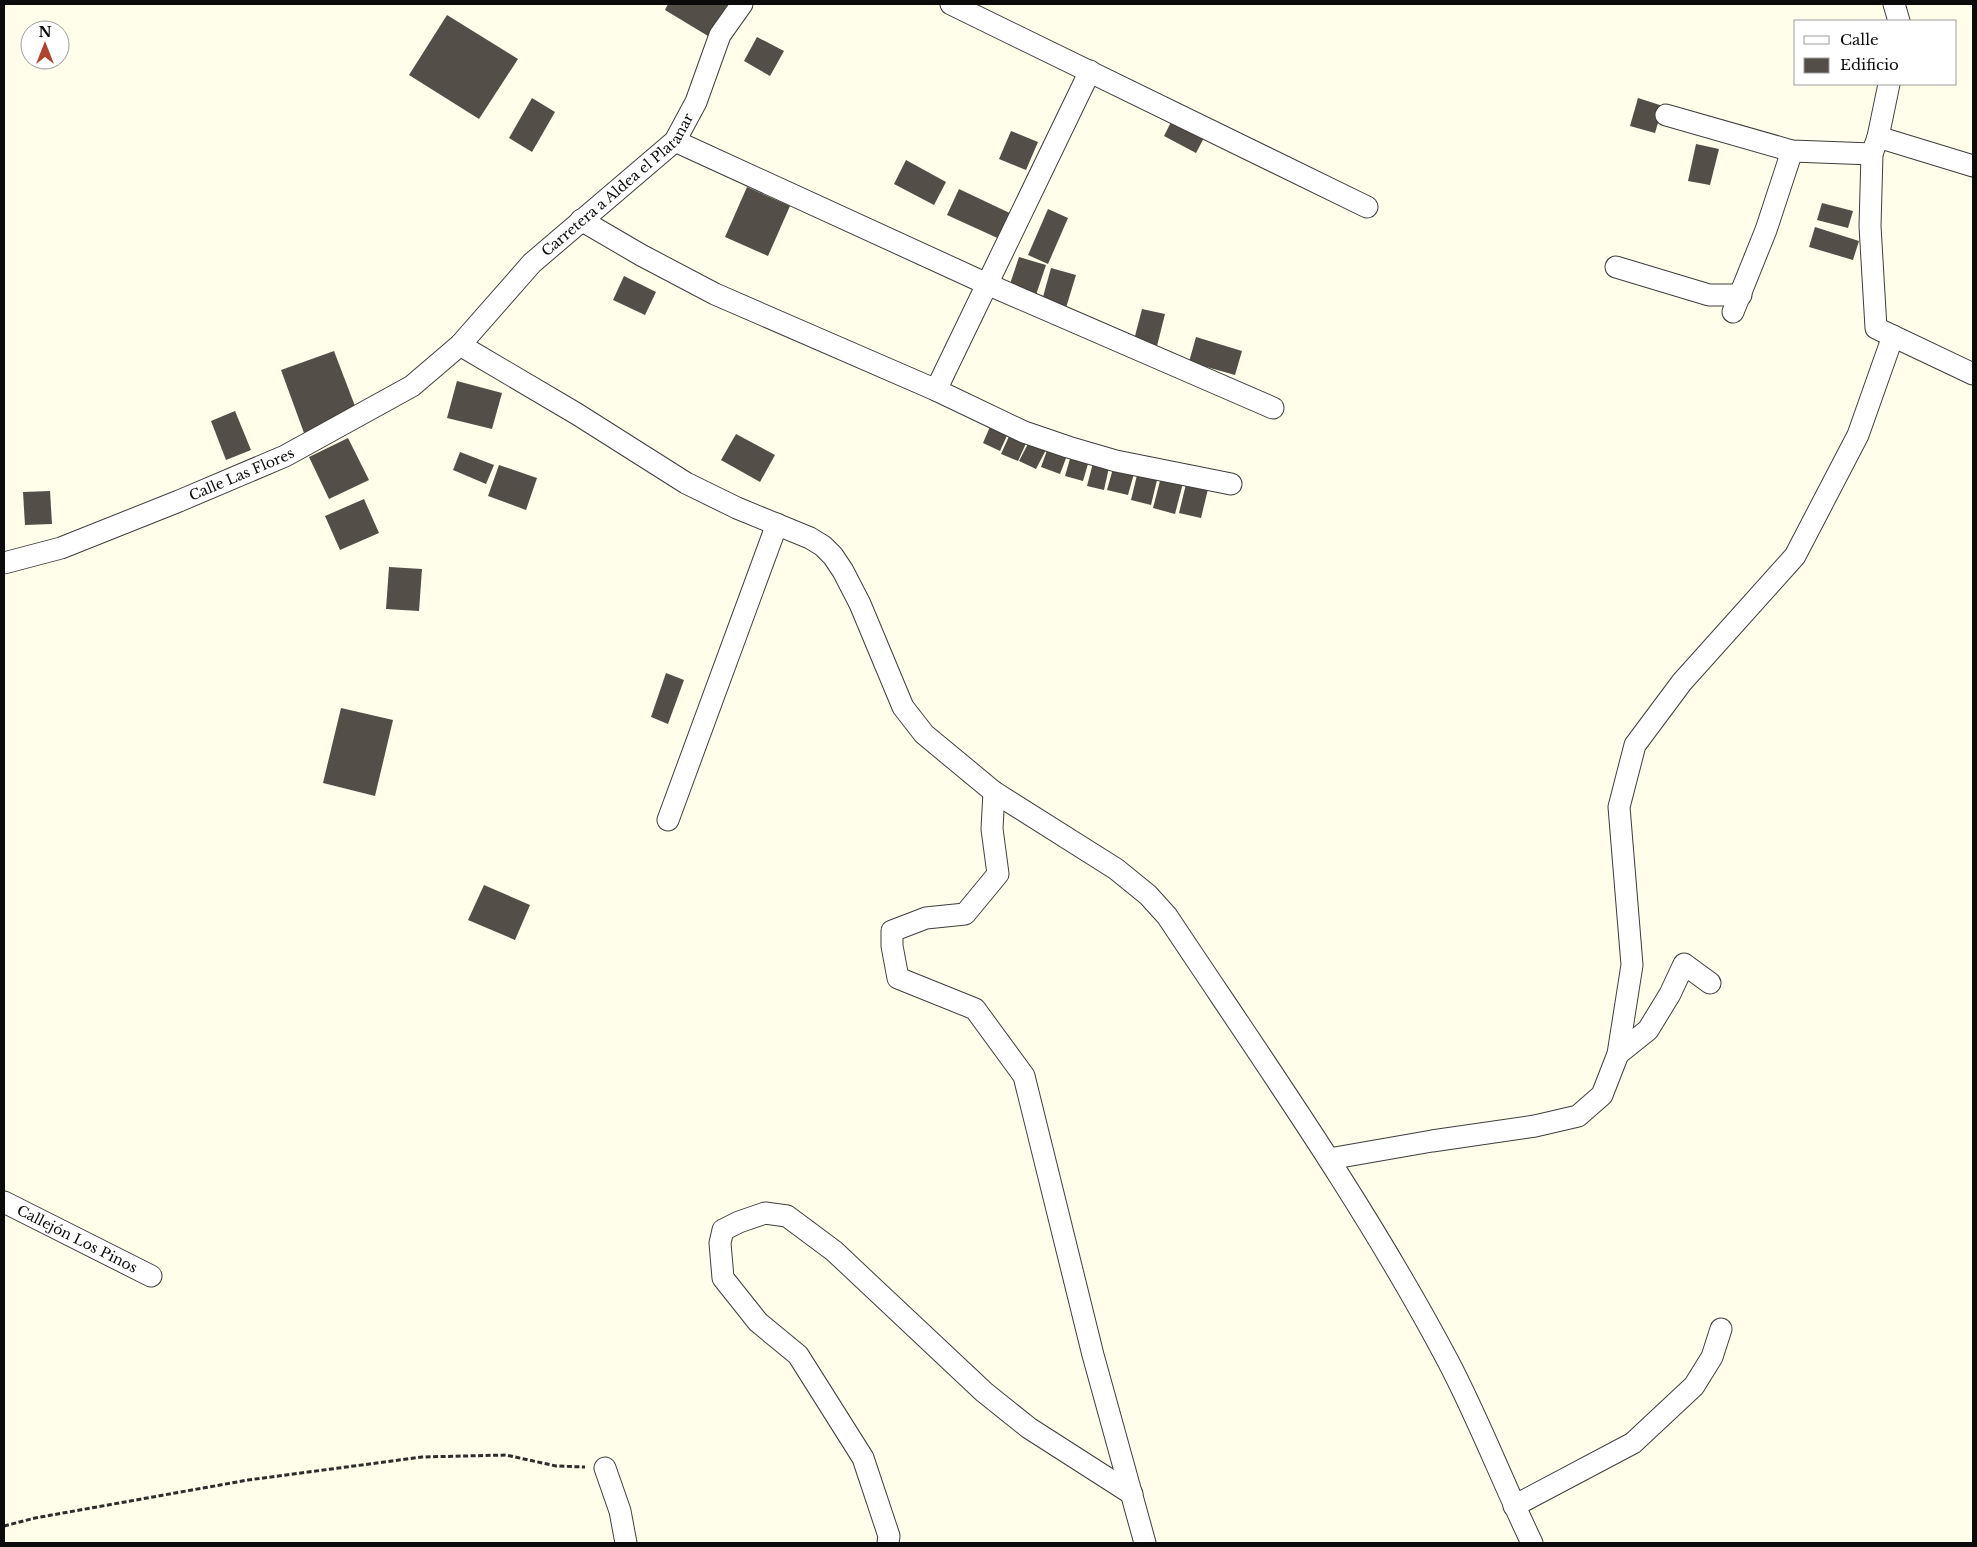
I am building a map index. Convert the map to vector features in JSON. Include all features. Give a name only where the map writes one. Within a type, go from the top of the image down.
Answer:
[{"type":"street","name":"Carretera a Aldea el Platanar","points":[[460,345],[532,263],[675,141],[696,102],[720,35],[742,4]]},
{"type":"street","points":[[1894,4],[1899,20]]},
{"type":"street","points":[[957,5],[1367,207]]},
{"type":"street","points":[[936,390],[1090,70]]},
{"type":"street","points":[[1889,85],[1875,146],[1870,226],[1876,328],[1973,374]]},
{"type":"street","points":[[1666,116],[1792,151],[1875,146],[1973,166]]},
{"type":"street","points":[[675,141],[987,284],[1273,408]]},
{"type":"street","points":[[1616,267],[1737,303],[1766,230],[1792,151]]},
{"type":"street","points":[[581,220],[641,255],[715,294],[936,390],[1024,432],[1068,448],[1116,461],[1231,484]]},
{"type":"street","points":[[1329,1159],[1535,1126],[1578,1116],[1602,1095],[1618,1054],[1632,965],[1619,807],[1635,745],[1682,682],[1795,556],[1858,435],[1894,336]]},
{"type":"street","points":[[460,345],[577,414],[686,483],[737,508],[810,538],[823,546],[833,556],[843,571],[860,604],[903,707],[924,734],[994,792],[1116,869],[1148,895],[1167,916],[1329,1159],[1407,1288],[1448,1362],[1532,1543]]},
{"type":"street","name":"Calle Las Flores","points":[[4,564],[61,548],[285,456],[412,386],[460,345]]},
{"type":"street","points":[[668,820],[777,524]]},
{"type":"street","points":[[994,792],[992,829],[998,874],[965,914],[926,918],[892,931],[892,946],[898,978],[974,1009],[1024,1076],[1091,1346],[1145,1543]]},
{"type":"street","points":[[1618,1054],[1648,1030],[1670,994],[1684,964],[1710,983]]},
{"type":"street","name":"Callejón Los Pinos","points":[[4,1202],[151,1276]]},
{"type":"street","points":[[888,1543],[889,1536],[863,1458],[798,1355],[758,1322],[723,1278],[720,1243],[723,1230],[765,1213],[787,1216],[834,1251],[991,1398],[1029,1428],[1132,1494]]},
{"type":"street","points":[[1514,1506],[1633,1443],[1694,1386],[1712,1357],[1721,1329]]},
{"type":"street","points":[[606,1468],[620,1512],[626,1543]]},
{"type":"path","points":[[4,1526],[36,1518],[248,1480],[422,1457],[506,1455],[556,1466],[606,1468]]},
{"type":"building","points":[[668,4],[728,4],[708,36],[665,10]]},
{"type":"building","points":[[447,15],[518,59],[479,119],[409,75]]},
{"type":"building","points":[[757,37],[784,51],[770,76],[744,61]]},
{"type":"building","points":[[532,98],[555,112],[532,152],[509,138]]},
{"type":"building","points":[[1638,98],[1663,106],[1655,133],[1630,126]]},
{"type":"building","points":[[1174,116],[1206,134],[1196,153],[1164,136]]},
{"type":"building","points":[[1011,131],[1038,142],[1026,170],[999,159]]},
{"type":"building","points":[[1696,144],[1719,149],[1710,185],[1688,181]]},
{"type":"building","points":[[906,160],[946,182],[934,205],[894,184]]},
{"type":"building","points":[[747,187],[790,206],[768,256],[725,237]]},
{"type":"building","points":[[959,189],[1016,216],[1004,241],[947,215]]},
{"type":"building","points":[[1822,203],[1853,211],[1848,228],[1817,220]]},
{"type":"building","points":[[1048,209],[1068,218],[1048,264],[1028,255]]},
{"type":"building","points":[[1815,227],[1859,241],[1853,260],[1809,247]]},
{"type":"building","points":[[1019,257],[1046,265],[1035,298],[1008,290]]},
{"type":"building","points":[[1051,268],[1076,275],[1065,311],[1041,304]]},
{"type":"building","points":[[624,276],[656,292],[645,315],[613,300]]},
{"type":"building","points":[[1142,309],[1165,314],[1157,346],[1134,340]]},
{"type":"building","points":[[1196,337],[1242,351],[1235,375],[1189,362]]},
{"type":"building","points":[[334,351],[358,414],[304,433],[281,370]]},
{"type":"building","points":[[457,381],[502,393],[492,429],[447,418]]},
{"type":"building","points":[[235,411],[251,450],[226,460],[211,421]]},
{"type":"building","points":[[992,422],[1010,429],[1000,451],[983,443]]},
{"type":"building","points":[[1011,432],[1028,439],[1018,461],[1001,454]]},
{"type":"building","points":[[736,434],[775,455],[760,482],[721,460]]},
{"type":"building","points":[[348,438],[369,480],[329,499],[309,457]]},
{"type":"building","points":[[1030,440],[1047,448],[1036,469],[1019,461]]},
{"type":"building","points":[[1049,445],[1068,453],[1060,474],[1041,467]]},
{"type":"building","points":[[460,452],[494,465],[486,484],[453,470]]},
{"type":"building","points":[[1072,452],[1090,457],[1083,481],[1065,476]]},
{"type":"building","points":[[1094,459],[1110,463],[1104,490],[1087,486]]},
{"type":"building","points":[[499,465],[537,478],[526,510],[488,496]]},
{"type":"building","points":[[1114,465],[1135,470],[1128,495],[1107,490]]},
{"type":"building","points":[[1138,471],[1158,476],[1151,505],[1131,500]]},
{"type":"building","points":[[1161,477],[1183,483],[1175,514],[1153,508]]},
{"type":"building","points":[[1186,484],[1208,489],[1201,518],[1179,513]]},
{"type":"building","points":[[50,491],[52,524],[25,525],[23,492]]},
{"type":"building","points":[[364,499],[379,533],[340,550],[325,516]]},
{"type":"building","points":[[389,567],[422,569],[419,611],[386,609]]},
{"type":"building","points":[[666,673],[684,680],[668,724],[651,717]]},
{"type":"building","points":[[341,708],[393,720],[375,796],[323,783]]},
{"type":"building","points":[[484,885],[530,905],[515,940],[468,920]]}]
